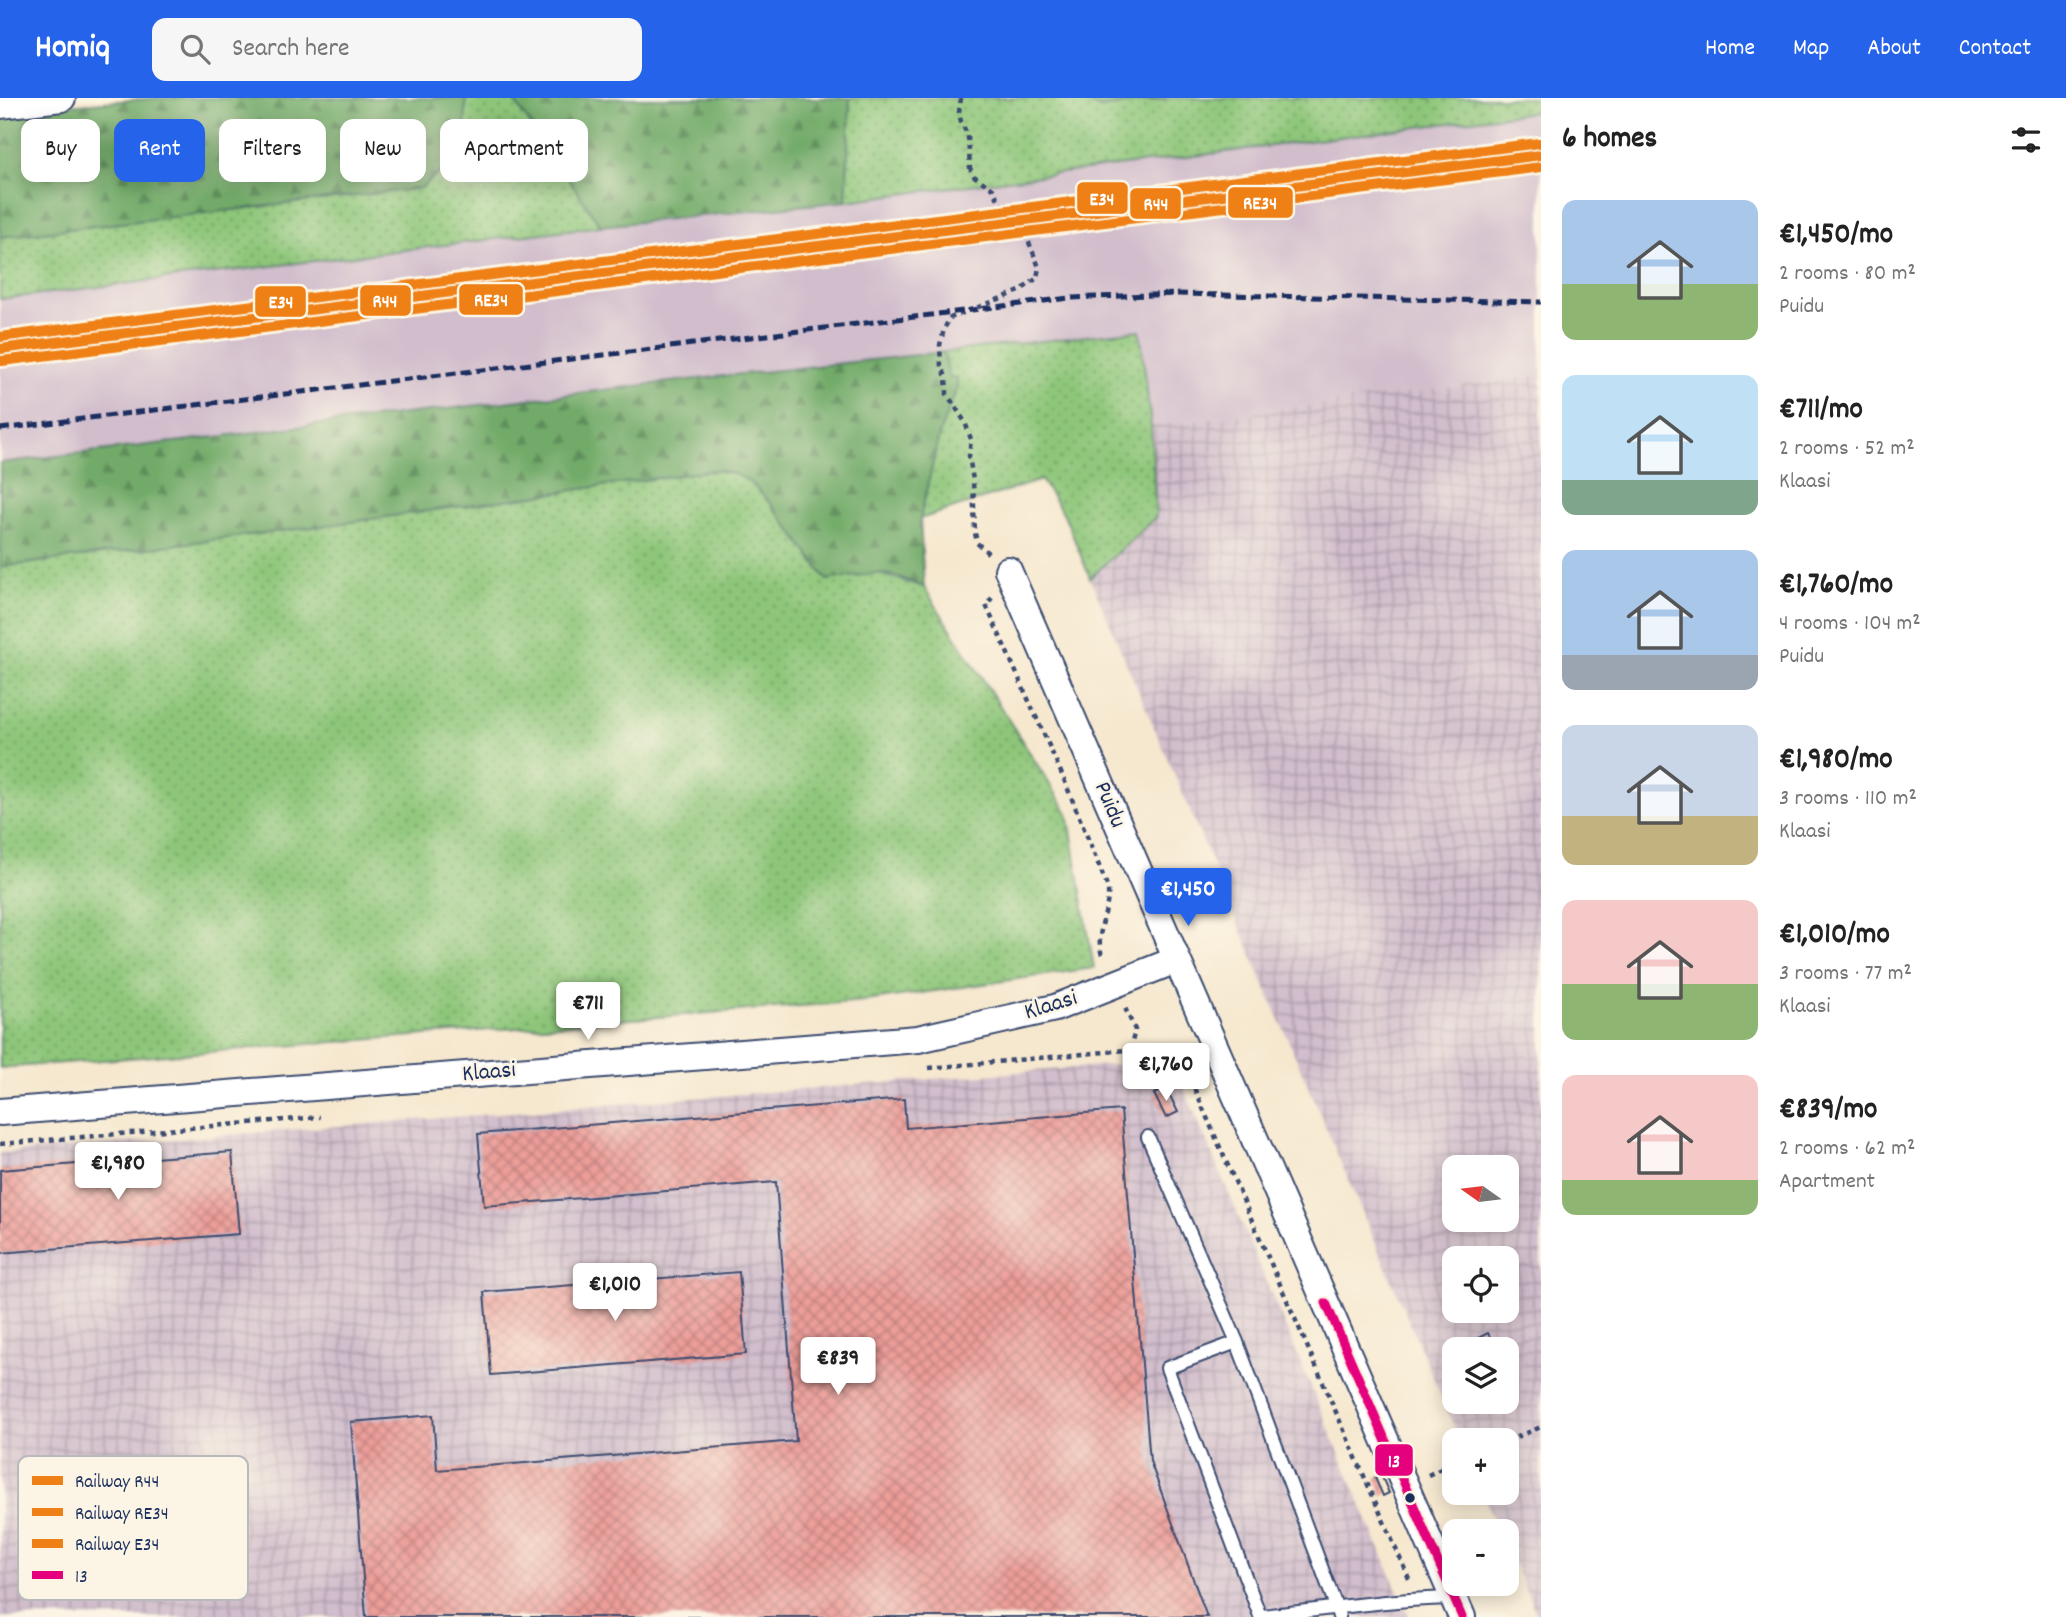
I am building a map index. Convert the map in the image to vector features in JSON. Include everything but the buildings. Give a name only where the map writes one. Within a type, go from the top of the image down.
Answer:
[{"type":"street","points":[[0,105],[62,98]]},
{"type":"street","name":"Puidu","points":[[1009,574],[1458,1608]]},
{"type":"street","name":"Klaasi","points":[[0,1112],[918,1039],[1055,1008],[1176,960]]},
{"type":"lane","points":[[1148,1137],[1237,1342],[1338,1613]]},
{"type":"lane","points":[[1237,1342],[1167,1368],[1260,1617],[1338,1613],[1418,1598],[1458,1608]]},
{"type":"path","points":[[961,98],[959,113],[968,136],[970,168],[974,176],[992,189],[1002,207],[1012,211],[1026,235],[1039,267],[1037,278],[1020,291],[950,318],[940,345],[941,367],[946,376],[947,394],[965,422],[971,439],[969,456],[977,543],[1009,574],[986,605],[1063,777],[1108,888],[1109,900],[1098,939],[1114,985],[1135,1030],[1130,1050],[1160,1047],[1180,1056],[1418,1598]]},
{"type":"path","points":[[1519,1436],[1541,1427]]},
{"type":"shaded area","points":[[1541,111],[1541,375],[1151,426],[1140,330],[670,382],[0,463],[0,299],[601,226],[846,201]]},
{"type":"shaded area","points":[[1541,375],[1541,1617],[1538,1617],[1519,1576],[1519,1519],[1494,1519],[1487,1505],[1519,1505],[1519,1428],[1455,1428],[1449,1414],[1519,1414],[1519,1337],[1442,1337],[1442,1398],[1090,578],[1156,517],[1151,426]]},
{"type":"shaded area","points":[[1172,1060],[1409,1617],[0,1617],[0,1153]]},
{"type":"green space","points":[[158,98],[466,98],[465,119],[440,119],[440,173],[421,188],[0,237],[0,110]]},
{"type":"green space","points":[[466,98],[512,98],[527,119],[465,119]]},
{"type":"green space","points":[[512,98],[850,98],[846,201],[601,226],[570,182],[588,182],[588,119],[527,119]]},
{"type":"green space","points":[[850,98],[1075,98],[1100,108],[1168,98],[1541,98],[1541,111],[846,201]]},
{"type":"green space","points":[[1075,98],[1168,98],[1100,108]]},
{"type":"green space","points":[[440,173],[440,182],[570,182],[601,226],[0,299],[0,237],[421,188]]},
{"type":"green space","points":[[1140,330],[1151,426],[1156,517],[1090,578],[1064,514],[1041,480],[920,519],[940,431],[957,388],[950,378],[943,352]]},
{"type":"green space","points":[[943,352],[950,378],[957,378],[957,388],[940,431],[920,519],[924,587],[896,576],[877,573],[827,580],[755,487],[737,475],[714,470],[336,524],[0,567],[0,463],[670,382]]},
{"type":"green space","points":[[714,470],[737,475],[755,487],[827,580],[877,573],[924,587],[1068,813],[1094,968],[865,1001],[0,1068],[0,567],[336,524]]},
{"type":"railway","points":[[0,429],[1069,298],[1178,294],[1541,302]]},
{"type":"rail line","name":"E34","points":[[0,337],[1539,143]]},
{"type":"rail line","name":"R44","points":[[0,349],[1541,155]]},
{"type":"rail line","name":"RE34","points":[[2,361],[1541,167]]},
{"type":"transit line","name":"13","points":[[1326,1303],[1462,1617]]}]
